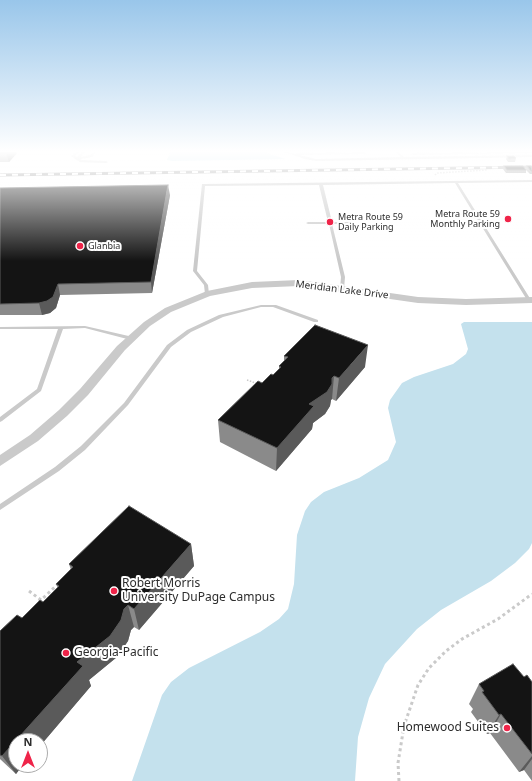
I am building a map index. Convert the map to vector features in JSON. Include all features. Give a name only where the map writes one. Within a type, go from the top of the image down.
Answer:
[{"type":"street","name":"Meridian Lake Drive","points":[[0,461],[34,438],[63,413],[131,338],[151,321],[168,310],[207,294],[252,285],[279,283],[318,285],[391,296],[442,301],[530,300]]},
{"type":"lane","points":[[203,188],[195,271],[206,286],[207,294]]},
{"type":"lane","points":[[322,188],[343,277],[342,289]]},
{"type":"lane","points":[[460,188],[530,300]]},
{"type":"lane","points":[[308,223],[352,223]]},
{"type":"lane","points":[[0,507],[57,469],[83,448],[126,404],[169,346],[189,331],[221,316],[261,306],[274,306],[316,321]]},
{"type":"lane","points":[[0,420],[39,390],[61,327]]},
{"type":"lane","points":[[0,328],[92,328],[131,338]]},
{"type":"path","points":[[247,380],[259,385]]},
{"type":"path","points":[[37,604],[60,582]]},
{"type":"path","points":[[29,591],[46,604]]},
{"type":"path","points":[[398,781],[398,763],[404,726],[418,685],[429,668],[446,651],[462,639],[498,619],[532,594]]},
{"type":"water","points":[[464,322],[532,322],[532,543],[529,549],[515,563],[491,581],[441,610],[417,629],[385,664],[369,698],[358,737],[355,781],[132,781],[162,695],[171,682],[189,668],[260,632],[279,619],[288,609],[294,584],[297,535],[305,511],[311,502],[324,492],[359,478],[388,460],[396,442],[388,408],[390,400],[402,383],[414,377],[453,364],[466,354],[468,349],[461,324]]},
{"type":"building","name":"Glanbia","points":[[0,188],[167,188],[151,282],[58,284],[53,297],[47,301],[39,303],[0,304]]},
{"type":"building","points":[[315,325],[368,345],[339,378],[334,376],[332,378],[332,384],[327,392],[309,404],[314,406],[277,448],[218,420],[258,381],[262,383],[271,374],[273,375],[288,357],[284,356]]},
{"type":"building","name":"Georgia-Pacific","points":[[129,506],[191,544],[134,609],[128,605],[124,609],[121,620],[110,636],[77,662],[83,666],[23,733],[8,733],[8,749],[2,756],[0,755],[0,631],[17,615],[22,618],[40,600],[43,602],[59,586],[56,584],[73,567],[69,564]]},
{"type":"building","points":[[513,664],[524,677],[527,675],[532,682],[532,754],[501,714],[499,715],[482,692],[484,691],[479,684]]},
{"type":"place","name":"Metra Route 59 Monthly Parking","points":[[508,219]]},
{"type":"place","name":"Metra Route 59 Daily Parking","points":[[330,222]]},
{"type":"place","name":"Glanbia","points":[[80,246]]},
{"type":"place","name":"Robert Morris University DuPage Campus","points":[[114,591]]},
{"type":"place","name":"Georgia-Pacific","points":[[66,653]]},
{"type":"place","name":"Homewood Suites","points":[[507,728]]}]
